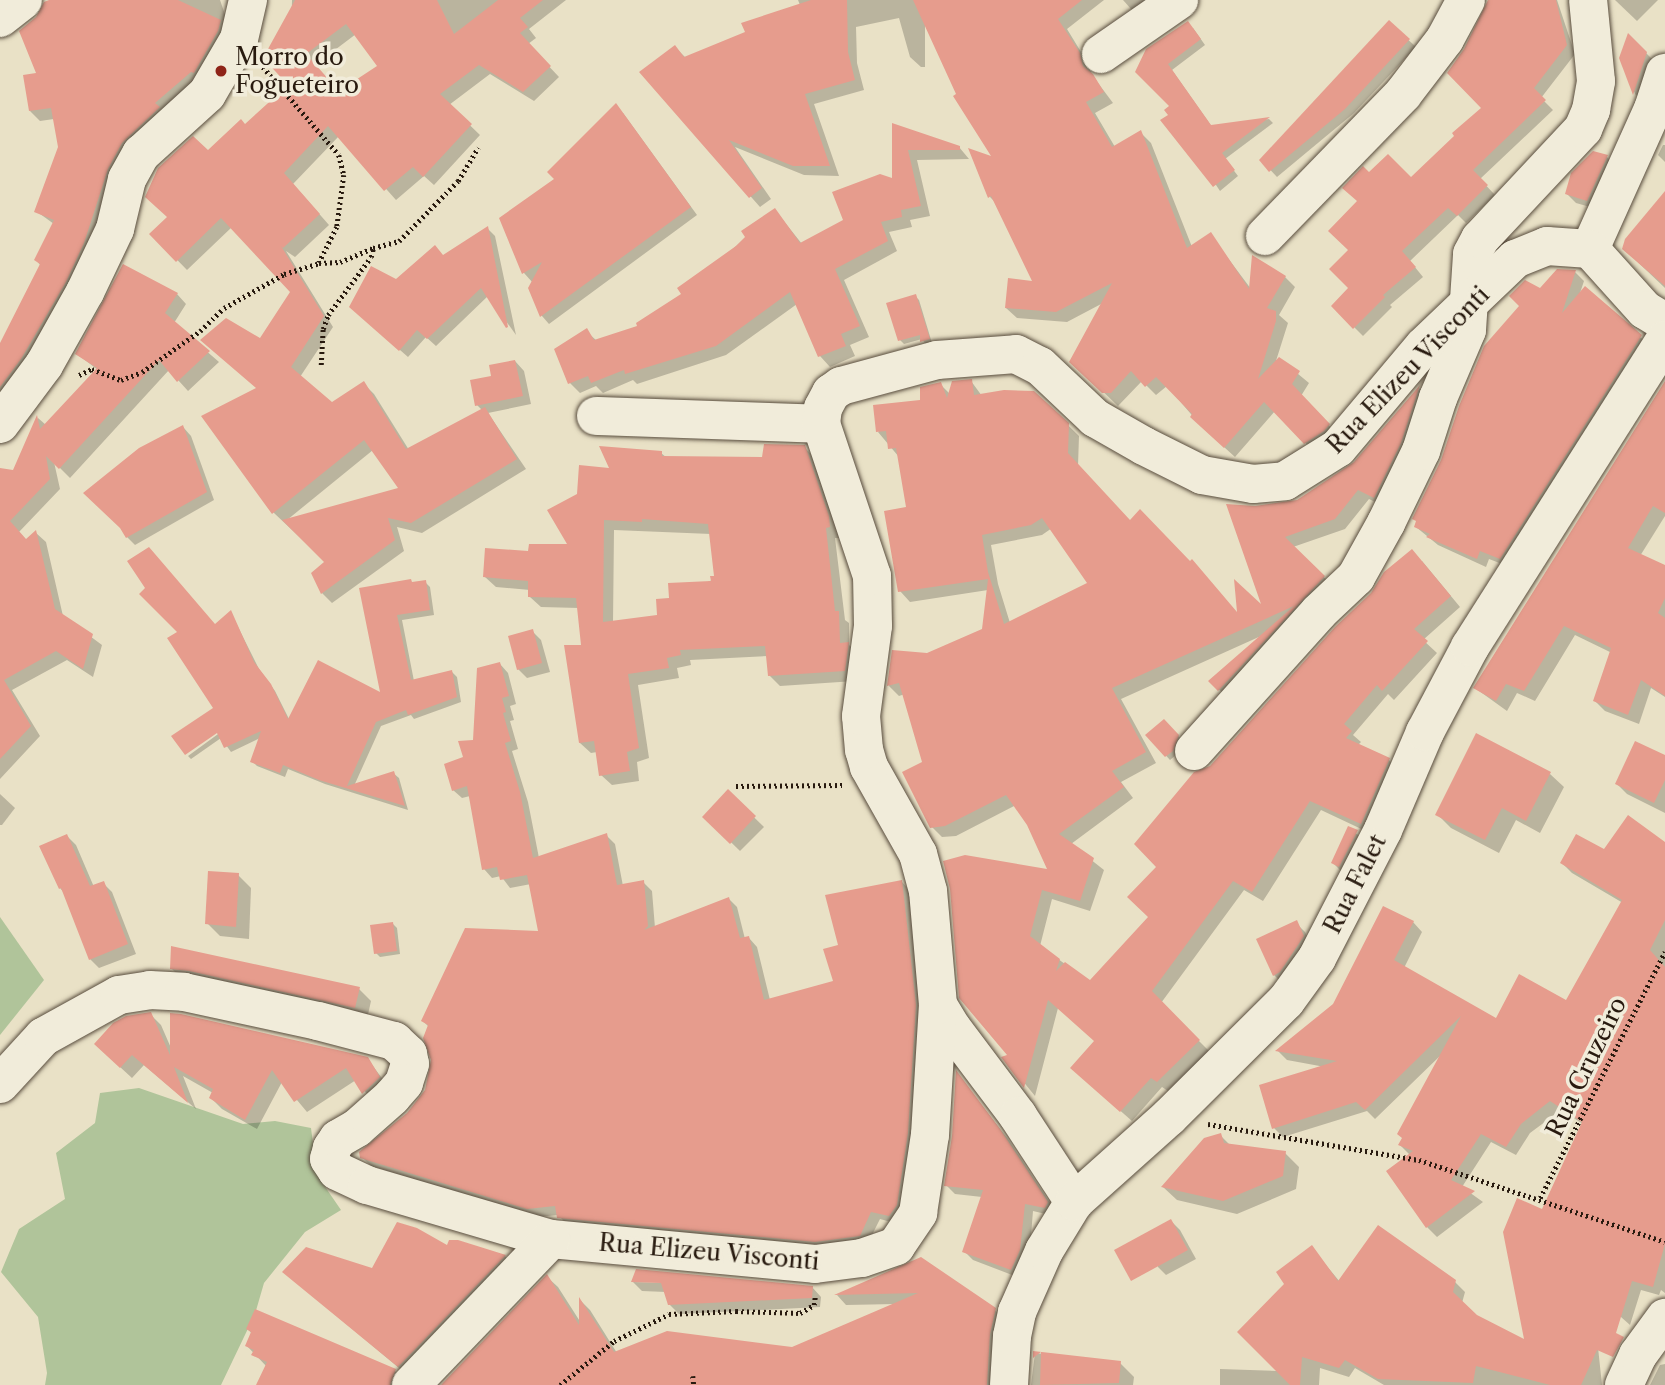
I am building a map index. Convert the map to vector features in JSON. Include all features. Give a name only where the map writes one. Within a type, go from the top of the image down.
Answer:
[{"type":"street","points":[[0,18],[23,0]]},
{"type":"street","points":[[0,424],[44,365],[85,292],[116,229],[127,178],[141,155],[207,94],[239,39],[248,0]]},
{"type":"street","points":[[1101,54],[1179,0]]},
{"type":"street","points":[[1265,236],[1404,94],[1445,39],[1466,0]]},
{"type":"street","points":[[1194,751],[1356,576],[1421,452],[1438,398],[1468,330],[1471,303],[1469,271],[1472,254],[1480,239],[1583,129],[1591,110],[1596,80],[1588,0]]},
{"type":"street","points":[[1665,73],[1654,109],[1590,249],[1645,310],[1665,322]]},
{"type":"street","name":"Rua Elizeu Visconti","points":[[0,1084],[43,1037],[118,995],[150,990],[184,992],[318,1021],[394,1041],[408,1054],[410,1064],[404,1083],[357,1128],[338,1139],[329,1159],[337,1171],[367,1185],[551,1239],[815,1264],[862,1258],[896,1245],[918,1213],[930,1135],[938,1005],[928,891],[918,854],[878,784],[864,750],[861,716],[873,626],[872,576],[821,424],[827,400],[841,386],[937,360],[1016,354],[1040,366],[1095,418],[1202,475],[1253,484],[1285,481],[1338,448],[1424,346],[1515,259],[1548,246],[1590,249]]},
{"type":"street","name":"Rua Falet","points":[[1009,1385],[1012,1336],[1017,1312],[1044,1251],[1074,1202],[1169,1118],[1286,1001],[1317,958],[1383,830],[1425,732],[1471,647],[1665,340]]},
{"type":"street","points":[[596,416],[821,424]]},
{"type":"street","points":[[938,1005],[1018,1116],[1074,1202]]},
{"type":"street","points":[[411,1385],[551,1239]]},
{"type":"street","points":[[1624,1385],[1638,1355],[1665,1318]]},
{"type":"path","points":[[239,39],[338,155],[344,175],[342,204],[337,227],[319,263]]},
{"type":"path","points":[[74,377],[92,369],[121,380],[142,372],[200,331],[224,308],[285,274],[319,263],[340,262],[373,248],[399,241],[412,231],[458,181],[478,148]]},
{"type":"path","points":[[321,365],[323,328],[328,315],[371,257],[373,248]]},
{"type":"path","points":[[736,786],[878,784]]},
{"type":"path","name":"Rua Cruzeiro","points":[[1540,1198],[1665,952]]},
{"type":"path","points":[[1169,1118],[1419,1160],[1540,1198],[1665,1242]]},
{"type":"path","points":[[560,1385],[614,1341],[669,1314],[736,1311],[800,1313],[814,1305],[815,1264]]},
{"type":"path","points":[[692,1376],[694,1385]]},
{"type":"green space","points":[[0,917],[44,980],[0,1035]]},
{"type":"green space","points":[[139,1088],[243,1124],[275,1121],[311,1128],[317,1175],[341,1210],[305,1232],[264,1283],[255,1314],[221,1385],[45,1385],[47,1373],[38,1317],[1,1272],[19,1229],[65,1199],[56,1153],[95,1123],[100,1093]]},
{"type":"building","points":[[178,0],[221,20],[218,31],[194,73],[191,72],[155,103],[160,107],[122,143],[108,169],[84,243],[66,282],[21,359],[0,387],[0,343],[40,264],[34,260],[54,220],[34,212],[58,147],[51,108],[29,111],[23,75],[36,73],[19,31],[36,17],[44,2]]},
{"type":"building","points":[[295,0],[437,0],[454,34],[498,0],[543,0],[520,18],[528,27],[520,33],[551,66],[523,92],[479,65],[440,94],[472,124],[423,177],[413,167],[384,191],[328,126],[284,173],[320,214],[283,248],[281,246],[324,316],[291,367],[332,402],[364,381],[406,449],[485,407],[517,459],[411,523],[388,518],[395,540],[321,594],[311,573],[324,562],[282,520],[398,488],[364,440],[272,514],[201,416],[256,388],[200,340],[226,318],[260,338],[290,292],[221,218],[176,262],[149,234],[167,217],[145,197],[158,168],[193,136],[208,150],[241,119],[245,124],[288,85],[263,58]],"holes":[[[346,24],[377,66],[339,91],[306,54]]]},
{"type":"building","points":[[811,0],[847,0],[848,52],[855,80],[805,94],[830,166],[793,166],[729,140],[762,188],[749,198],[639,72],[675,45],[684,57],[745,32],[741,23]]},
{"type":"building","points":[[913,0],[1082,0],[1058,19],[1080,53],[1083,66],[1093,74],[1104,92],[1086,102],[1112,147],[1141,130],[1187,248],[1211,232],[1249,289],[1252,255],[1286,276],[1267,308],[1276,311],[1276,321],[1258,379],[1279,357],[1300,371],[1292,384],[1330,424],[1324,431],[1304,444],[1264,402],[1224,448],[1190,417],[1192,414],[1156,377],[1145,387],[1131,371],[1111,393],[1102,393],[1069,362],[1112,283],[1056,312],[1005,308],[1008,278],[1032,281],[991,196],[988,198],[968,148],[991,156],[953,96],[956,94]]},
{"type":"building","points":[[1488,0],[1556,0],[1567,45],[1534,88],[1546,100],[1473,170],[1488,185],[1457,216],[1448,208],[1402,251],[1416,267],[1383,295],[1385,297],[1353,329],[1331,306],[1348,288],[1329,269],[1348,250],[1328,231],[1357,201],[1342,188],[1363,166],[1369,172],[1388,154],[1411,177],[1454,136],[1452,133],[1481,108],[1447,73],[1464,49]]},
{"type":"building","points":[[1389,20],[1410,39],[1345,109],[1269,172],[1259,160]]},
{"type":"building","points":[[1188,21],[1201,39],[1168,64],[1211,125],[1270,117],[1222,153],[1235,170],[1213,187],[1160,120],[1168,115],[1164,110],[1169,106],[1135,72],[1146,49]]},
{"type":"building","points":[[1628,33],[1647,52],[1633,95],[1619,58]]},
{"type":"building","points":[[616,103],[691,207],[540,317],[528,288],[542,262],[522,274],[499,218],[554,179],[547,172]]},
{"type":"building","points":[[892,123],[960,146],[960,150],[908,150],[921,206],[901,210],[902,217],[881,222],[888,241],[835,269],[860,326],[841,334],[846,346],[818,357],[790,292],[716,346],[625,374],[624,370],[591,383],[588,376],[568,384],[554,349],[587,328],[594,340],[637,326],[636,323],[681,294],[677,288],[736,246],[745,237],[741,231],[775,208],[800,243],[843,220],[832,192],[880,174],[892,178]]},
{"type":"building","points":[[1593,151],[1608,155],[1587,201],[1565,194],[1571,173]]},
{"type":"building","points":[[1665,191],[1665,286],[1622,249],[1625,239]]},
{"type":"building","points":[[488,226],[508,327],[506,328],[481,288],[427,339],[417,330],[399,351],[349,307],[371,266],[396,279],[435,245],[443,255]]},
{"type":"building","points":[[123,264],[178,293],[165,313],[210,351],[177,382],[159,360],[59,469],[46,456],[50,479],[10,521],[26,539],[36,530],[55,609],[93,634],[83,669],[56,651],[4,680],[31,726],[0,759],[0,468],[13,470],[37,415],[40,429],[97,368],[75,354]]},
{"type":"building","points":[[1557,269],[1576,270],[1562,313],[1585,286],[1642,335],[1500,559],[1480,551],[1477,559],[1426,537],[1430,534],[1414,527],[1416,521],[1412,519],[1441,460],[1459,406],[1484,346],[1519,306],[1509,296],[1525,280],[1540,288]]},
{"type":"building","points":[[916,294],[930,339],[920,342],[920,335],[898,341],[886,303]]},
{"type":"building","points":[[515,360],[523,396],[475,406],[470,380],[491,376],[489,365]]},
{"type":"building","points":[[972,379],[974,395],[1004,390],[1034,391],[1069,423],[1068,453],[1130,520],[1140,509],[1190,561],[1192,559],[1237,612],[1234,579],[1261,604],[1226,504],[1255,506],[1297,500],[1354,462],[1420,385],[1401,443],[1374,498],[1358,490],[1335,519],[1285,537],[1325,576],[1218,691],[1208,681],[1294,606],[1112,688],[1146,752],[1112,771],[1124,787],[1059,834],[1094,858],[1080,901],[1042,890],[1030,936],[1060,959],[1056,971],[1065,962],[1090,980],[1148,917],[1127,897],[1156,867],[1134,844],[1194,772],[1210,766],[1335,627],[1371,593],[1384,572],[1412,549],[1451,596],[1414,629],[1428,641],[1382,691],[1377,685],[1344,724],[1352,731],[1346,738],[1390,758],[1361,824],[1310,801],[1252,892],[1233,881],[1152,991],[1200,1040],[1157,1082],[1151,1078],[1120,1112],[1070,1068],[1094,1041],[1048,1000],[1024,1088],[1001,1057],[1007,1055],[959,998],[950,889],[943,861],[965,855],[1047,869],[1027,825],[1006,795],[945,826],[930,828],[902,772],[922,762],[899,683],[887,686],[892,650],[927,653],[982,629],[988,579],[898,592],[884,511],[906,507],[896,448],[888,449],[886,431],[876,432],[873,405],[920,400],[920,387],[941,382],[947,398],[952,381]],"holes":[[[1042,518],[1087,583],[1004,624],[988,572],[982,535],[1031,525]]]},
{"type":"building","points":[[1665,381],[1665,513],[1653,506],[1628,548],[1665,565],[1665,598],[1658,613],[1665,618],[1665,696],[1641,680],[1628,715],[1593,701],[1611,648],[1564,626],[1524,691],[1506,684],[1496,701],[1473,688]]},
{"type":"building","points":[[183,425],[207,492],[126,538],[120,528],[83,493],[139,448]]},
{"type":"building","points":[[764,444],[805,445],[829,516],[830,527],[826,528],[835,611],[839,611],[840,643],[849,642],[845,671],[768,676],[765,646],[680,650],[681,655],[667,658],[669,668],[628,674],[639,748],[627,752],[630,771],[599,776],[594,741],[579,743],[564,645],[581,645],[576,598],[528,597],[528,581],[483,577],[485,548],[528,551],[529,544],[567,544],[547,510],[577,494],[579,465],[609,468],[599,446],[662,451],[662,456],[762,457]],"holes":[[[642,519],[708,524],[714,576],[710,576],[711,581],[668,583],[669,598],[656,599],[657,615],[603,622],[604,520],[642,522]]]},
{"type":"building","points":[[149,547],[215,624],[231,610],[254,662],[271,684],[288,719],[318,660],[380,692],[359,588],[411,579],[412,582],[426,580],[430,610],[397,615],[411,680],[452,670],[457,697],[408,715],[406,710],[376,722],[347,786],[394,771],[405,806],[319,780],[283,765],[280,773],[250,762],[261,731],[224,748],[217,733],[185,755],[171,736],[213,708],[167,638],[177,632],[139,594],[145,588],[127,561]]},
{"type":"building","points":[[533,629],[542,663],[517,670],[508,636]]},
{"type":"building","points":[[500,662],[509,696],[502,698],[511,741],[505,743],[520,792],[533,858],[607,833],[617,885],[644,880],[648,926],[644,930],[729,897],[740,938],[749,936],[764,1000],[833,981],[823,949],[838,945],[825,895],[902,880],[916,1005],[908,1133],[897,1205],[889,1216],[871,1212],[860,1236],[815,1242],[557,1218],[555,1206],[527,1209],[360,1158],[359,1152],[407,1113],[425,1090],[431,1060],[423,1038],[428,1025],[421,1021],[465,928],[538,931],[527,875],[500,880],[497,867],[482,870],[467,786],[452,791],[444,764],[463,757],[458,741],[473,740],[477,668]]},
{"type":"building","points":[[1164,719],[1179,735],[1173,751],[1165,757],[1145,735]]},
{"type":"building","points":[[1476,733],[1551,772],[1526,821],[1502,808],[1485,840],[1435,815]]},
{"type":"building","points":[[1635,741],[1665,755],[1665,780],[1654,803],[1615,784]]},
{"type":"building","points":[[728,789],[756,816],[730,844],[702,817]]},
{"type":"building","points":[[1628,815],[1665,842],[1665,920],[1650,950],[1665,967],[1665,1244],[1653,1287],[1632,1281],[1616,1333],[1624,1337],[1613,1357],[1597,1350],[1581,1385],[1550,1385],[1476,1366],[1473,1383],[1378,1379],[1345,1360],[1339,1368],[1302,1357],[1300,1385],[1290,1385],[1237,1332],[1284,1284],[1276,1272],[1312,1245],[1338,1281],[1378,1225],[1456,1280],[1453,1292],[1477,1315],[1524,1339],[1503,1232],[1517,1198],[1542,1209],[1582,1122],[1550,1101],[1521,1124],[1506,1147],[1481,1134],[1451,1180],[1475,1191],[1426,1228],[1386,1171],[1413,1151],[1398,1145],[1402,1138],[1397,1134],[1461,1016],[1365,1110],[1356,1102],[1272,1129],[1259,1085],[1337,1061],[1275,1051],[1333,1004],[1383,906],[1414,921],[1394,960],[1496,1018],[1519,974],[1566,1000],[1622,900],[1560,863],[1576,834],[1604,849]]},
{"type":"building","points":[[1348,826],[1358,830],[1339,867],[1331,863]]},
{"type":"building","points":[[67,834],[90,886],[104,881],[128,944],[89,960],[61,888],[59,889],[39,846]]},
{"type":"building","points":[[208,871],[239,873],[236,927],[205,924]]},
{"type":"building","points":[[1297,920],[1304,936],[1280,972],[1273,976],[1256,939]]},
{"type":"building","points":[[393,922],[397,951],[374,954],[370,925]]},
{"type":"building","points":[[171,946],[360,987],[355,1008],[170,969]]},
{"type":"building","points":[[151,1012],[170,1055],[170,1013],[368,1057],[380,1077],[362,1094],[346,1068],[294,1102],[272,1070],[245,1120],[209,1098],[213,1089],[174,1067],[188,1103],[132,1055],[120,1068],[94,1044],[113,1023],[126,1016]]},
{"type":"building","points":[[956,1070],[1000,1129],[1048,1202],[1045,1208],[1025,1204],[1020,1250],[1011,1270],[962,1252],[983,1190],[944,1186],[952,1136]]},
{"type":"building","points":[[1221,1133],[1224,1143],[1286,1151],[1283,1176],[1223,1201],[1161,1187],[1204,1138]]},
{"type":"building","points":[[1171,1219],[1188,1250],[1131,1281],[1114,1250]]},
{"type":"building","points":[[397,1222],[417,1228],[447,1245],[449,1240],[458,1240],[506,1255],[398,1367],[282,1272],[306,1247],[372,1268]]},
{"type":"building","points":[[921,1257],[996,1308],[990,1334],[987,1385],[441,1385],[547,1274],[579,1325],[579,1297],[614,1352],[667,1331],[792,1347],[918,1293],[834,1295]]},
{"type":"building","points":[[636,1269],[813,1286],[812,1298],[668,1305],[661,1283],[631,1282]]},
{"type":"building","points":[[255,1309],[396,1369],[390,1385],[256,1385],[267,1362],[251,1355],[254,1350],[245,1346],[251,1332],[246,1329]]},
{"type":"building","points":[[1033,1351],[1121,1361],[1119,1383],[1040,1385],[1041,1352],[1033,1358]]},
{"type":"place","name":"Morro do Fogueteiro","points":[[221,71]]}]
